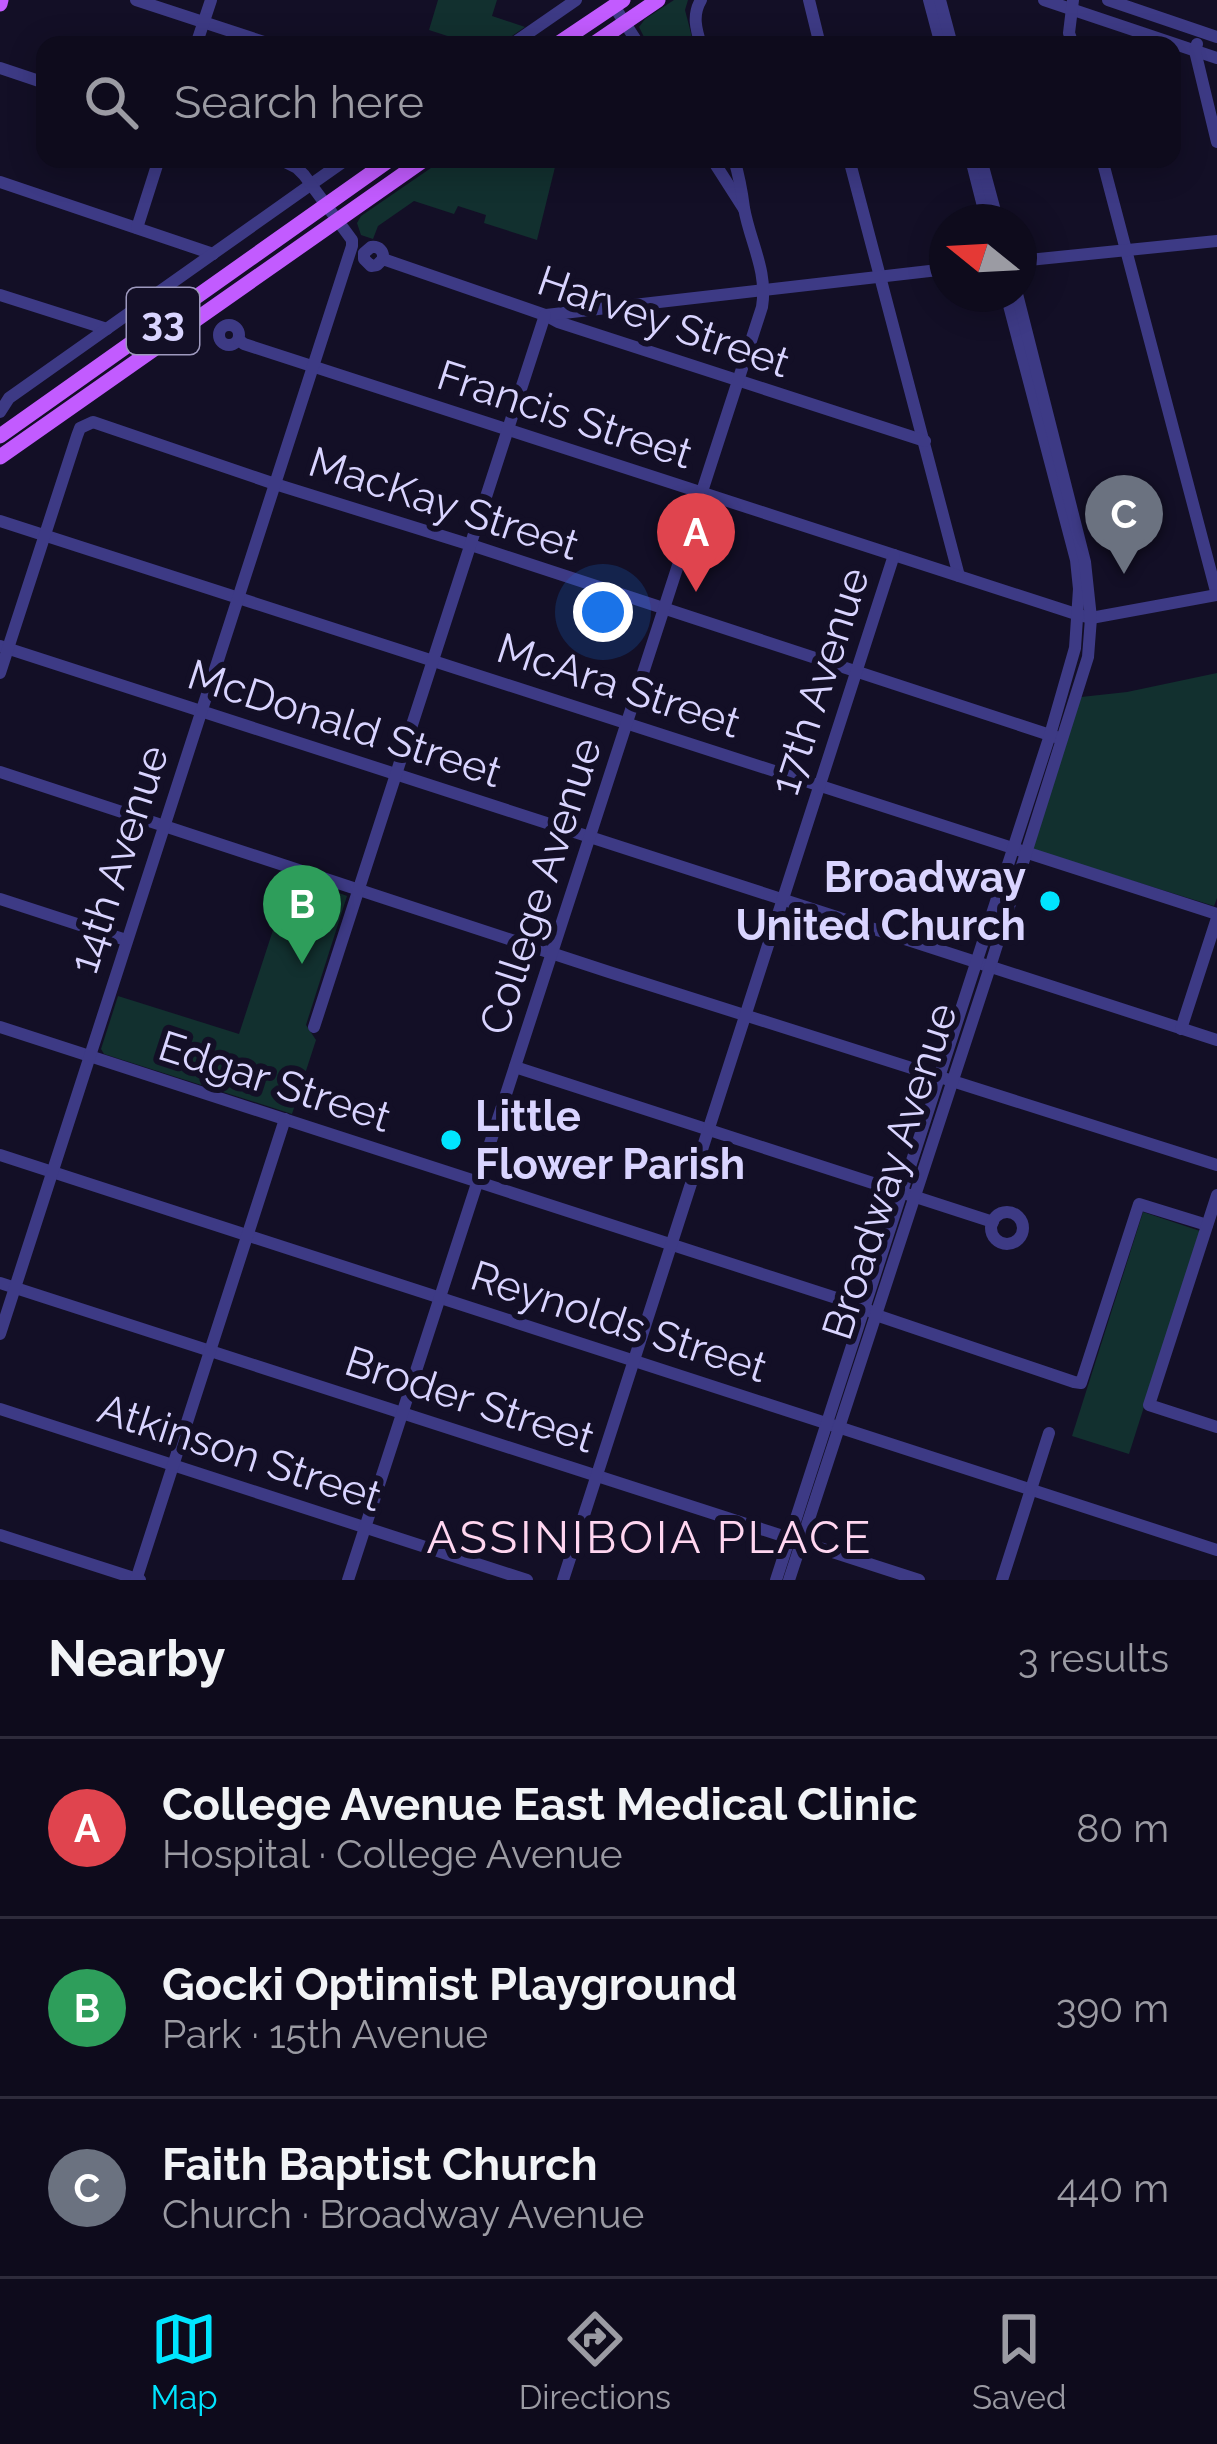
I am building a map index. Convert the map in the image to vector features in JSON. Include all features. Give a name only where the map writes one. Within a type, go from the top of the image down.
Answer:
[{"type":"main road","points":[[605,36],[658,0]]},
{"type":"main road","points":[[569,36],[618,3]]},
{"type":"main road","name":"33","points":[[0,457],[332,213],[381,168]]},
{"type":"main road","name":"33","points":[[0,436],[332,213],[410,168]]},
{"type":"street","points":[[136,0],[246,36]]},
{"type":"street","points":[[199,36],[211,0]]},
{"type":"street","points":[[524,36],[576,0]]},
{"type":"street","points":[[699,36],[695,19],[701,0]]},
{"type":"street","points":[[809,0],[818,36]]},
{"type":"street","points":[[929,0],[939,36]]},
{"type":"street","points":[[940,0],[950,36]]},
{"type":"street","points":[[1044,0],[1072,4],[1156,36]]},
{"type":"street","points":[[1108,0],[1217,37]]},
{"type":"street","points":[[618,3],[633,36]]},
{"type":"street","points":[[1070,36],[1072,4]]},
{"type":"street","points":[[1201,32],[1195,51],[1217,142]]},
{"type":"street","points":[[1181,46],[1217,58]]},
{"type":"street","points":[[0,68],[36,80]]},
{"type":"street","points":[[137,228],[156,168]]},
{"type":"street","points":[[298,168],[332,213]]},
{"type":"street","points":[[1,410],[9,398],[334,168]]},
{"type":"street","name":"College Avenue","points":[[718,168],[745,210]]},
{"type":"street","name":"College Avenue","points":[[348,1580],[765,291],[737,168]]},
{"type":"street","points":[[852,168],[959,576]]},
{"type":"street","points":[[973,168],[982,204]]},
{"type":"street","points":[[983,168],[993,204]]},
{"type":"street","points":[[1085,617],[1217,595],[1104,168]]},
{"type":"street","points":[[0,182],[213,254]]},
{"type":"street","name":"14th Avenue","points":[[0,1334],[352,246],[332,213]]},
{"type":"street","points":[[1037,259],[1217,241]]},
{"type":"street","name":"Harvey Street","points":[[383,259],[605,339],[925,441]]},
{"type":"street","points":[[314,1027],[545,315],[929,271]]},
{"type":"street","points":[[0,295],[107,329]]},
{"type":"street","name":"Broadway Avenue","points":[[1011,312],[1076,560],[1085,617]]},
{"type":"street","name":"Broadway Avenue","points":[[946,1078],[975,963],[1057,737],[1085,617],[1085,562],[1021,312]]},
{"type":"street","name":"Francis Street","points":[[238,340],[1085,617]]},
{"type":"street","name":"MacKay Street","points":[[45,535],[80,428],[93,422],[1057,737]]},
{"type":"street","name":"McAra Street","points":[[0,520],[1217,916]]},
{"type":"street","points":[[0,674],[4,647],[45,535]]},
{"type":"street","name":"17th Avenue","points":[[563,1580],[894,555]]},
{"type":"street","name":"McDonald Street","points":[[4,647],[1217,1040]]},
{"type":"street","points":[[0,772],[1217,1165]]},
{"type":"street","name":"Broadway Avenue","points":[[776,1580],[796,1539],[946,1078],[990,967],[1019,851]]},
{"type":"street","points":[[0,899],[126,940]]},
{"type":"street","points":[[1181,1029],[1217,916]]},
{"type":"street","name":"Edgar Street","points":[[0,1027],[1074,1382],[1082,1383],[1138,1204],[1207,1225]]},
{"type":"street","points":[[515,1067],[993,1222]]},
{"type":"street","points":[[0,1535],[137,1580],[284,1119]]},
{"type":"street","name":"Reynolds Street","points":[[0,1155],[1217,1550]]},
{"type":"street","points":[[1217,1195],[1149,1405],[1217,1427]]},
{"type":"street","name":"Broder Street","points":[[0,1283],[919,1580]]},
{"type":"street","name":"Atkinson Street","points":[[0,1409],[527,1580]]},
{"type":"street","points":[[1002,1580],[1049,1433]]},
{"type":"street","name":"Broadway Avenue","points":[[789,1580],[796,1539]]},
{"type":"green space","points":[[438,0],[497,0],[492,16],[525,27],[512,36],[447,36],[429,30]]},
{"type":"green space","points":[[674,0],[688,0],[685,10],[692,36],[644,36],[639,27]]},
{"type":"green space","points":[[431,168],[555,168],[537,240],[484,223],[486,215],[458,206],[454,214],[414,201],[378,226],[373,239],[361,235],[357,223]]},
{"type":"green space","points":[[1217,673],[1214,906],[1030,849],[1081,697]]},
{"type":"green space","points":[[291,875],[347,896],[306,1025],[316,1040],[292,1114],[104,1054],[101,1049],[118,996],[239,1034]]},
{"type":"green space","points":[[1143,1212],[1200,1231],[1129,1454],[1072,1436]]},
{"type":"place","name":"Faith Baptist Church","points":[[1124,574]]},
{"type":"place","name":"College Avenue East Medical Clinic","points":[[696,592]]},
{"type":"place","name":"Broadway United Church","points":[[1050,901]]},
{"type":"place","name":"Gocki Optimist Playground","points":[[302,964]]},
{"type":"place","name":"Little Flower Parish","points":[[451,1140]]},
{"type":"district","name":"ASSINIBOIA PLACE","points":[[650,1537]]}]
